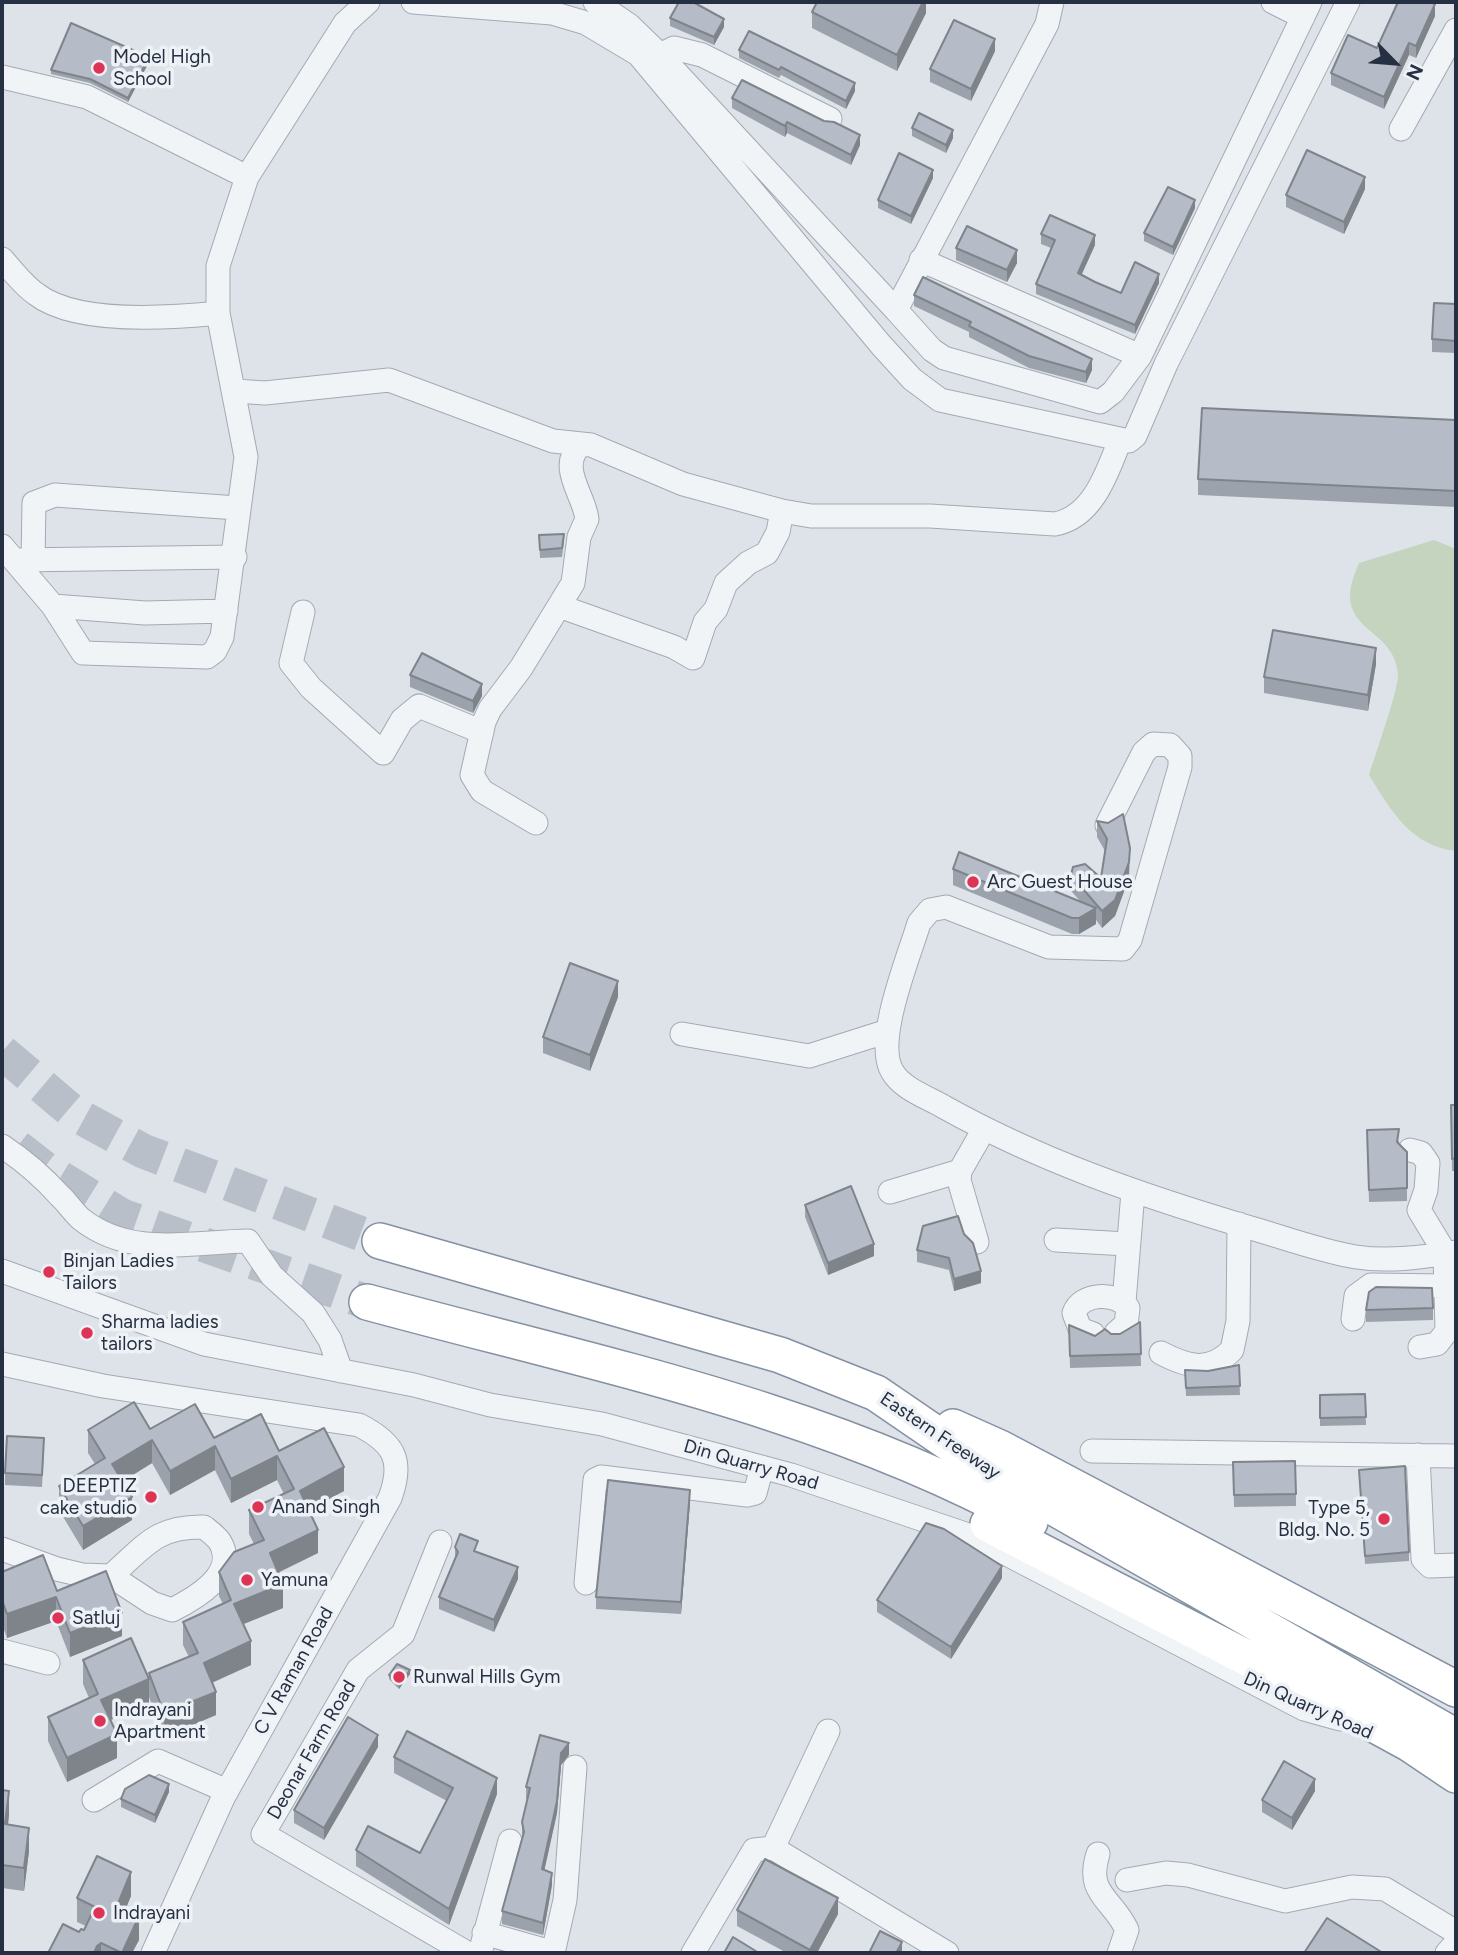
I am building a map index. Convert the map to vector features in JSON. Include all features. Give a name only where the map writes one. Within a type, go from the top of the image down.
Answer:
[{"type":"highway","name":"Eastern Freeway","points":[[380,1241],[780,1355],[876,1393],[984,1482],[1456,1757]]},
{"type":"highway","name":"Eastern Freeway","points":[[367,1302],[709,1395],[984,1482],[1456,1737]]},
{"type":"highway","points":[[876,1393],[1000,1448],[1456,1689]]},
{"type":"highway","points":[[856,1441],[967,1513],[1346,1709],[1410,1744],[1456,1775]]},
{"type":"street","points":[[15,555],[53,606],[78,648],[88,654],[207,657],[215,651],[222,637],[235,557],[237,508],[246,457],[218,313],[218,266],[247,177],[345,23],[368,2]]},
{"type":"street","points":[[413,2],[552,13],[586,23],[620,42],[638,54],[881,345],[927,393],[940,400],[1129,441],[1135,436],[1166,364],[1348,2]]},
{"type":"street","points":[[596,2],[629,25],[660,55],[932,350],[944,358],[1100,402],[1113,391],[1140,356],[1306,9],[1273,2]]},
{"type":"street","points":[[896,310],[1047,24],[1052,2]]},
{"type":"street","points":[[1401,129],[1456,30]]},
{"type":"street","points":[[660,55],[674,48],[702,55],[830,119]]},
{"type":"street","points":[[2,77],[87,97],[247,177]]},
{"type":"street","points":[[2,260],[37,295],[77,311],[157,319],[218,313]]},
{"type":"street","points":[[921,260],[1140,356]]},
{"type":"street","points":[[234,391],[265,393],[389,380],[553,441],[591,445],[683,484],[782,511],[811,516],[930,516],[1055,524],[1071,521],[1088,505],[1107,473],[1120,440]]},
{"type":"street","points":[[536,823],[474,784],[473,766],[490,709],[521,668],[577,574],[579,537],[587,520],[574,484],[570,463],[581,444]]},
{"type":"street","points":[[15,555],[34,503],[41,498],[55,495],[237,508]]},
{"type":"street","points":[[559,606],[674,647],[693,658],[705,622],[716,609],[726,583],[748,563],[766,553],[778,533],[782,511]]},
{"type":"street","points":[[15,555],[235,557]]},
{"type":"street","points":[[53,606],[145,613],[226,611]]},
{"type":"street","points":[[303,612],[291,663],[311,688],[383,753],[402,720],[419,706],[482,732]]},
{"type":"street","points":[[1107,825],[1144,752],[1153,744],[1170,745],[1175,749],[1180,756],[1177,781],[1130,940],[1123,949],[1049,947],[946,906],[930,910],[919,923],[888,1031],[887,1056],[892,1072],[904,1084],[984,1129],[1050,1160],[1133,1192],[1356,1257],[1397,1259],[1451,1252]]},
{"type":"street","points":[[682,1034],[808,1056],[888,1031]]},
{"type":"street","points":[[977,1242],[959,1180],[960,1171],[984,1129]]},
{"type":"street","points":[[2,1146],[39,1174],[79,1217],[115,1239],[147,1245],[247,1241],[272,1276],[313,1313],[330,1340],[341,1371]]},
{"type":"street","points":[[1410,1150],[1421,1153],[1428,1163],[1427,1183],[1419,1210],[1451,1252],[1446,1286],[1447,1331],[1437,1344],[1420,1347]]},
{"type":"street","points":[[890,1192],[960,1171]]},
{"type":"street","points":[[1124,1302],[1116,1298],[1093,1298],[1076,1307],[1075,1321],[1080,1329],[1105,1333],[1126,1324],[1129,1315],[1124,1302],[1127,1291],[1127,1244],[1133,1192]]},
{"type":"street","points":[[1161,1353],[1182,1364],[1199,1368],[1214,1364],[1232,1350],[1238,1321],[1238,1224]]},
{"type":"street","points":[[1056,1240],[1127,1244]]},
{"type":"street","name":"Din Quarry Road","points":[[2,1271],[204,1344],[341,1371],[490,1405],[602,1424],[762,1467],[974,1537],[1304,1709],[1338,1718],[1385,1741],[1456,1783]]},
{"type":"street","points":[[1353,1319],[1356,1296],[1371,1285],[1446,1286]]},
{"type":"street","name":"C V Raman Road","points":[[2,1364],[103,1386],[359,1426],[378,1435],[393,1453],[398,1476],[390,1498],[227,1791],[153,1953]]},
{"type":"street","points":[[1092,1451],[1456,1456]]},
{"type":"street","points":[[1418,1455],[1423,1559],[1430,1566],[1456,1565]]},
{"type":"street","points":[[586,1583],[595,1480],[601,1478],[747,1495],[755,1493],[762,1467]]},
{"type":"street","points":[[2,1549],[57,1569],[82,1575],[111,1576],[152,1603],[172,1610],[198,1597],[211,1585],[224,1562],[221,1542],[204,1527],[178,1527],[157,1536],[111,1576]]},
{"type":"street","name":"Deonar Farm Road","points":[[440,1542],[403,1634],[358,1670],[263,1834],[467,1953]]},
{"type":"street","points":[[2,1651],[48,1663]]},
{"type":"street","points":[[773,1848],[828,1731]]},
{"type":"street","points":[[94,1800],[158,1761],[227,1791]]},
{"type":"street","points":[[510,1841],[482,1943],[548,1952],[565,1900],[575,1767]]},
{"type":"street","points":[[693,1953],[754,1850],[773,1848],[947,1953]]},
{"type":"street","points":[[1098,1854],[1093,1869],[1095,1885],[1126,1930],[1119,1953]]},
{"type":"street","points":[[1127,1880],[1166,1873],[1188,1875],[1285,1901],[1352,1888],[1385,1889],[1456,1932]]},
{"type":"street","points":[[1447,1953],[1456,1943]]},
{"type":"green space","points":[[1434,540],[1456,549],[1456,851],[1440,848],[1414,834],[1394,814],[1369,775],[1398,675],[1394,658],[1386,646],[1356,616],[1351,603],[1351,586],[1359,563]]},
{"type":"building","points":[[679,2],[693,2],[724,19],[714,37],[670,18]]},
{"type":"building","points":[[817,2],[923,2],[897,55],[812,12]]},
{"type":"building","points":[[1398,2],[1435,4],[1416,46],[1409,43],[1384,97],[1331,73],[1348,35],[1377,48]]},
{"type":"building","points":[[954,20],[995,39],[971,89],[930,69]]},
{"type":"building","name":"Model High School","points":[[71,23],[149,57],[128,98],[90,79],[51,70]]},
{"type":"building","points":[[749,31],[855,83],[846,101],[781,67],[779,70],[739,50]]},
{"type":"building","points":[[742,80],[824,121],[834,122],[860,135],[851,155],[787,122],[785,126],[732,98]]},
{"type":"building","points":[[919,113],[953,130],[946,145],[912,128]]},
{"type":"building","points":[[1307,150],[1365,177],[1344,222],[1286,195]]},
{"type":"building","points":[[899,153],[933,170],[911,216],[878,200]]},
{"type":"building","points":[[1168,187],[1195,200],[1173,247],[1144,233]]},
{"type":"building","points":[[1050,215],[1095,235],[1078,273],[1121,293],[1135,262],[1159,274],[1135,325],[1036,284],[1055,240],[1041,234]]},
{"type":"building","points":[[967,226],[1017,250],[1007,270],[956,248]]},
{"type":"building","points":[[923,277],[1092,359],[1086,372],[1029,356],[969,326],[971,322],[914,295]]},
{"type":"building","points":[[1434,303],[1456,304],[1456,341],[1432,339]]},
{"type":"building","points":[[1202,408],[1456,420],[1456,491],[1198,479]]},
{"type":"building","points":[[564,534],[562,548],[540,550],[539,535]]},
{"type":"building","points":[[1273,630],[1376,648],[1368,695],[1264,677]]},
{"type":"building","points":[[422,653],[482,684],[473,701],[410,675]]},
{"type":"building","points":[[1123,814],[1130,848],[1129,862],[1115,900],[1102,911],[1071,875],[1073,867],[1085,864],[1101,878],[1107,839],[1097,821],[1108,823]]},
{"type":"building","points":[[959,852],[1096,908],[1079,918],[1072,918],[953,869]]},
{"type":"building","points":[[570,963],[618,981],[590,1055],[543,1037]]},
{"type":"building","points":[[1451,1105],[1456,1105],[1456,1158],[1452,1159]]},
{"type":"building","points":[[1399,1129],[1397,1142],[1407,1152],[1407,1188],[1369,1190],[1367,1130]]},
{"type":"building","points":[[851,1186],[874,1244],[828,1263],[805,1205]]},
{"type":"building","points":[[958,1216],[964,1234],[973,1243],[981,1271],[954,1279],[949,1258],[917,1250],[923,1226]]},
{"type":"building","points":[[1376,1287],[1432,1288],[1433,1308],[1366,1310],[1369,1292]]},
{"type":"building","points":[[1140,1322],[1141,1354],[1070,1356],[1069,1325],[1095,1336],[1105,1329],[1111,1334],[1120,1334]]},
{"type":"building","points":[[1239,1365],[1240,1386],[1186,1388],[1185,1370],[1208,1371]]},
{"type":"building","points":[[1365,1394],[1366,1417],[1320,1418],[1320,1395]]},
{"type":"building","points":[[134,1402],[150,1429],[195,1404],[214,1438],[261,1414],[279,1451],[324,1428],[344,1467],[300,1491],[318,1530],[270,1553],[283,1584],[234,1604],[251,1641],[204,1663],[216,1692],[164,1713],[149,1673],[198,1653],[183,1622],[231,1600],[219,1572],[234,1552],[264,1540],[249,1510],[294,1489],[277,1456],[231,1479],[215,1446],[170,1471],[152,1440],[112,1464],[132,1497],[83,1526],[59,1486],[105,1458],[88,1430]]},
{"type":"building","points":[[7,1436],[44,1438],[42,1475],[5,1473]]},
{"type":"building","points":[[1295,1461],[1296,1494],[1234,1495],[1233,1462]]},
{"type":"building","name":"Type 5, Bldg. No. 5","points":[[1405,1466],[1409,1552],[1365,1556],[1359,1470]]},
{"type":"building","points":[[608,1480],[690,1490],[681,1602],[596,1597]]},
{"type":"building","points":[[926,1523],[944,1529],[1002,1566],[951,1647],[877,1600]]},
{"type":"building","points":[[460,1534],[478,1541],[474,1551],[518,1567],[494,1620],[439,1597],[458,1552],[455,1547]]},
{"type":"building","points":[[43,1555],[57,1591],[106,1571],[122,1613],[70,1633],[56,1597],[7,1614],[2,1600],[2,1572]]},
{"type":"building","points":[[131,1638],[149,1679],[101,1700],[117,1734],[67,1758],[48,1717],[98,1694],[83,1660]]},
{"type":"building","name":"Runwal Hills Gym","points":[[397,1664],[410,1670],[399,1685],[389,1675]]},
{"type":"building","points":[[348,1717],[378,1735],[324,1828],[294,1810]]},
{"type":"building","points":[[407,1731],[497,1778],[449,1909],[356,1850],[368,1826],[420,1853],[453,1788],[394,1757]]},
{"type":"building","points":[[540,1735],[569,1743],[561,1753],[557,1801],[542,1869],[552,1873],[543,1923],[502,1911],[524,1832],[522,1822],[530,1788],[526,1787]]},
{"type":"building","points":[[1284,1761],[1315,1779],[1292,1818],[1262,1800]]},
{"type":"building","points":[[149,1775],[169,1784],[155,1815],[121,1799],[125,1789]]},
{"type":"building","points":[[2,1790],[9,1791],[5,1824],[29,1828],[24,1868],[2,1865]]},
{"type":"building","points":[[97,1856],[131,1872],[117,1906],[139,1916],[122,1953],[101,1943],[94,1953],[48,1953],[63,1924],[79,1932],[84,1930],[95,1907],[77,1898]]},
{"type":"building","points":[[765,1859],[838,1898],[810,1950],[737,1910]]},
{"type":"building","points":[[1327,1918],[1383,1953],[1304,1953]]},
{"type":"building","points":[[880,1931],[902,1942],[896,1953],[869,1953]]},
{"type":"building","points":[[733,1937],[759,1953],[724,1953]]},
{"type":"tunnel","points":[[2,1052],[75,1114],[143,1151],[380,1241]]},
{"type":"tunnel","points":[[17,1147],[44,1168],[122,1216],[367,1302]]},
{"type":"place","name":"Model High School","points":[[99,68]]},
{"type":"place","name":"Arc Guest House","points":[[973,882]]},
{"type":"place","name":"Binjan Ladies Tailors","points":[[49,1272]]},
{"type":"place","name":"Sharma ladies tailors","points":[[87,1333]]},
{"type":"place","name":"DEEPTIZ cake studio","points":[[151,1497]]},
{"type":"place","name":"Anand Singh","points":[[258,1507]]},
{"type":"place","name":"Type 5, Bldg. No. 5","points":[[1384,1519]]},
{"type":"place","name":"Yamuna","points":[[247,1580]]},
{"type":"place","name":"Satluj","points":[[58,1618]]},
{"type":"place","name":"Runwal Hills Gym","points":[[399,1677]]},
{"type":"place","name":"Indrayani Apartment","points":[[100,1721]]},
{"type":"place","name":"Indrayani","points":[[99,1913]]}]
